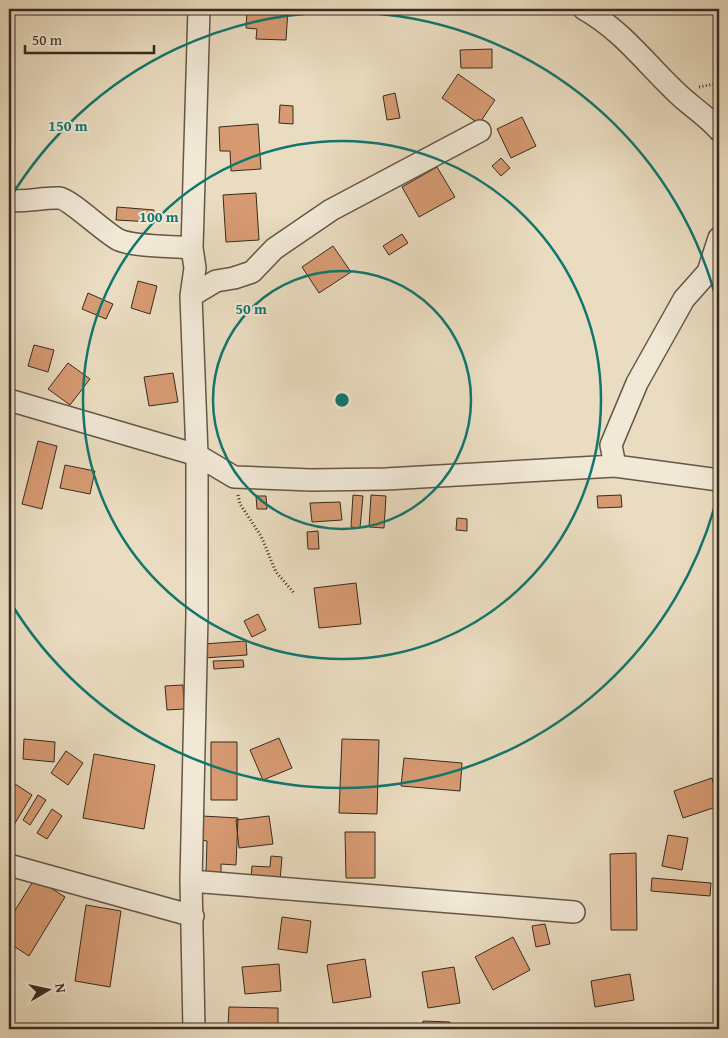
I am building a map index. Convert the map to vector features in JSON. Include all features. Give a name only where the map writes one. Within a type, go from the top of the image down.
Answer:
[{"type":"street","points":[[194,1029],[191,881],[198,616],[197,455],[192,296],[195,268],[192,248],[199,9]]},
{"type":"street","points":[[584,9],[597,16],[632,46],[674,90],[710,119],[719,130]]},
{"type":"street","points":[[192,296],[216,281],[252,272],[274,249],[331,210],[480,131]]},
{"type":"street","points":[[9,200],[23,203],[59,198],[69,201],[80,212],[117,239],[129,243],[192,248]]},
{"type":"street","points":[[615,466],[611,445],[637,383],[684,299],[708,272],[719,238]]},
{"type":"street","points":[[9,400],[197,455],[234,477],[311,480],[386,479],[615,466],[719,480]]},
{"type":"street","points":[[9,865],[193,916]]},
{"type":"street","points":[[191,881],[574,912]]},
{"type":"path","points":[[234,477],[240,504],[260,536],[276,572],[294,593]]},
{"type":"building","points":[[259,9],[288,9],[286,40],[256,39],[257,29],[246,28],[247,11],[259,11]]},
{"type":"building","points":[[492,49],[492,68],[461,68],[460,50]]},
{"type":"building","points":[[458,74],[495,100],[479,124],[442,98]]},
{"type":"building","points":[[395,93],[400,118],[387,120],[383,96]]},
{"type":"building","points":[[280,105],[293,106],[293,124],[279,123]]},
{"type":"building","points":[[522,117],[536,146],[511,158],[497,129]]},
{"type":"building","points":[[258,124],[261,169],[231,171],[230,151],[220,151],[219,127]]},
{"type":"building","points":[[501,158],[510,168],[501,176],[492,166]]},
{"type":"building","points":[[437,167],[455,197],[419,217],[402,187]]},
{"type":"building","points":[[256,193],[259,240],[226,242],[223,195]]},
{"type":"building","points":[[117,207],[154,210],[153,222],[116,220]]},
{"type":"building","points":[[402,234],[408,243],[389,255],[383,246]]},
{"type":"building","points":[[333,246],[351,272],[319,293],[302,267]]},
{"type":"building","points":[[138,281],[157,286],[150,314],[131,308]]},
{"type":"building","points":[[88,293],[113,304],[106,319],[82,309]]},
{"type":"building","points":[[34,345],[54,350],[48,372],[28,366]]},
{"type":"building","points":[[68,363],[90,379],[70,405],[48,389]]},
{"type":"building","points":[[173,373],[178,402],[149,406],[144,377]]},
{"type":"building","points":[[38,441],[57,446],[42,509],[22,504]]},
{"type":"building","points":[[65,465],[95,471],[90,494],[60,488]]},
{"type":"building","points":[[353,495],[363,496],[360,528],[351,527]]},
{"type":"building","points":[[371,495],[386,496],[384,528],[369,527]]},
{"type":"building","points":[[621,495],[622,507],[598,508],[597,496]]},
{"type":"building","points":[[256,496],[266,496],[267,509],[257,509]]},
{"type":"building","points":[[340,502],[342,520],[312,522],[310,503]]},
{"type":"building","points":[[457,518],[467,519],[467,531],[456,530]]},
{"type":"building","points":[[318,531],[319,549],[308,549],[307,532]]},
{"type":"building","points":[[356,583],[361,624],[319,628],[314,588]]},
{"type":"building","points":[[258,614],[266,630],[252,637],[244,621]]},
{"type":"building","points":[[246,641],[247,655],[204,658],[203,644]]},
{"type":"building","points":[[243,660],[244,667],[214,669],[213,661]]},
{"type":"building","points":[[183,685],[184,709],[167,710],[165,686]]},
{"type":"building","points":[[279,738],[292,768],[263,780],[250,750]]},
{"type":"building","points":[[24,739],[55,742],[54,762],[23,759]]},
{"type":"building","points":[[342,739],[379,740],[377,814],[339,813]]},
{"type":"building","points":[[211,742],[237,742],[237,800],[211,800]]},
{"type":"building","points":[[66,751],[83,763],[68,785],[51,773]]},
{"type":"building","points":[[94,754],[155,765],[144,829],[83,818]]},
{"type":"building","points":[[404,758],[462,763],[460,791],[401,786]]},
{"type":"building","points":[[712,778],[719,806],[683,818],[674,791]]},
{"type":"building","points":[[9,780],[32,795],[9,833]]},
{"type":"building","points":[[38,795],[46,800],[30,825],[23,820]]},
{"type":"building","points":[[52,809],[62,816],[47,839],[37,833]]},
{"type":"building","points":[[202,816],[238,818],[236,865],[221,864],[221,873],[206,872],[207,841],[201,840]]},
{"type":"building","points":[[269,816],[273,844],[239,848],[236,820]]},
{"type":"building","points":[[345,832],[375,832],[375,878],[346,878]]},
{"type":"building","points":[[668,835],[688,838],[682,870],[662,866]]},
{"type":"building","points":[[636,853],[637,930],[611,930],[610,854]]},
{"type":"building","points":[[271,856],[282,857],[280,881],[251,878],[252,866],[270,867]]},
{"type":"building","points":[[35,878],[65,897],[29,956],[9,943],[9,920]]},
{"type":"building","points":[[652,878],[711,883],[710,896],[651,891]]},
{"type":"building","points":[[86,905],[121,911],[110,987],[75,981]]},
{"type":"building","points":[[282,917],[311,921],[307,953],[278,949]]},
{"type":"building","points":[[545,924],[550,944],[536,947],[532,926]]},
{"type":"building","points":[[513,937],[530,970],[493,990],[475,957]]},
{"type":"building","points":[[365,959],[371,997],[333,1003],[327,965]]},
{"type":"building","points":[[279,964],[281,991],[245,994],[242,967]]},
{"type":"building","points":[[454,967],[460,1003],[428,1008],[422,972]]},
{"type":"building","points":[[630,974],[634,1000],[595,1007],[591,981]]},
{"type":"building","points":[[229,1007],[278,1008],[278,1027],[228,1026]]},
{"type":"building","points":[[423,1021],[450,1022],[450,1029],[423,1029]]}]
